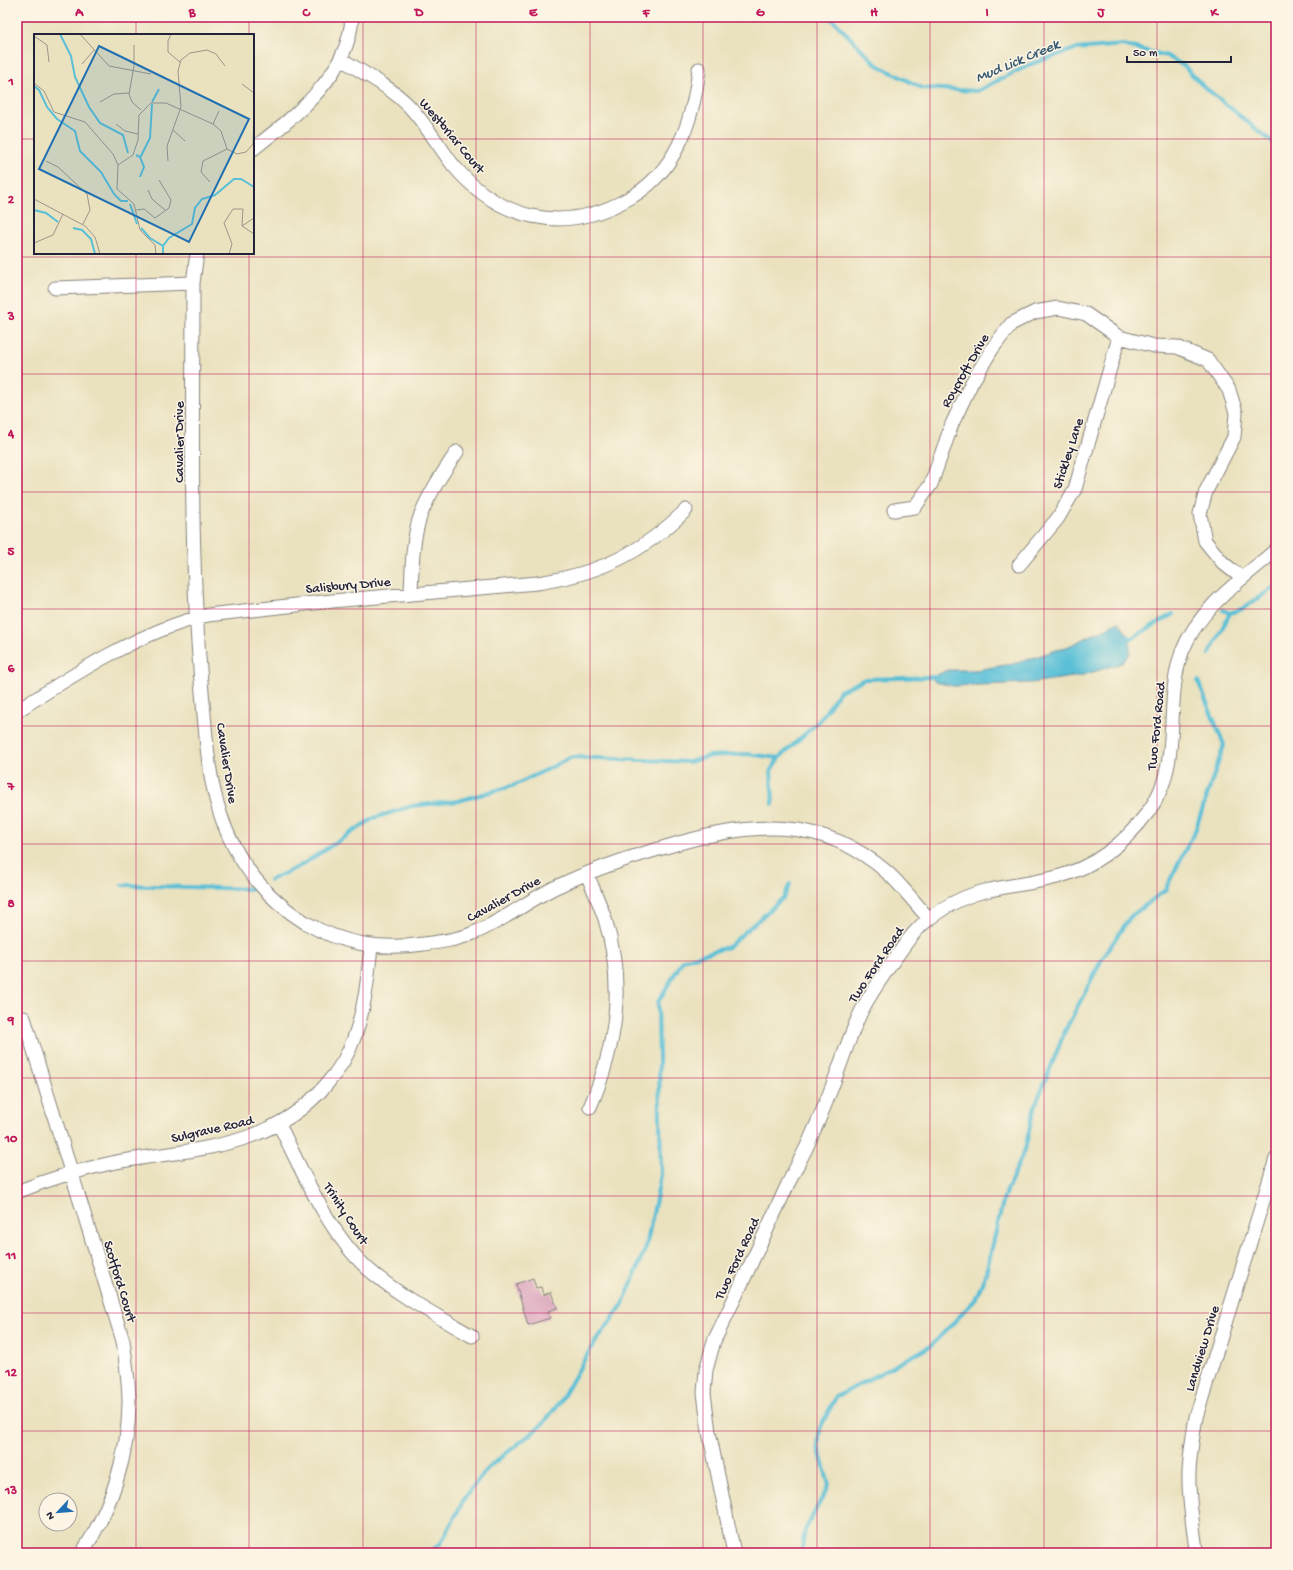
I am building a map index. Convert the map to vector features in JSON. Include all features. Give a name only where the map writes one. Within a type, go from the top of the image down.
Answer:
[{"type":"street","points":[[254,147],[291,119],[312,99],[334,71],[348,37],[352,17]]},
{"type":"street","name":"Westbriar Court","points":[[340,59],[390,90],[407,104],[419,117],[454,165],[470,182],[488,197],[512,211],[546,219],[571,218],[593,214],[613,207],[628,199],[648,185],[662,171],[681,142],[690,118],[696,94],[698,69]]},
{"type":"street","name":"Cavalier Drive","points":[[197,254],[193,283],[194,481],[197,618],[199,655],[212,783],[219,812],[240,860],[273,899],[293,914],[318,929],[334,937],[356,944],[395,948],[422,945],[447,941],[470,934],[492,924],[552,889],[586,874],[635,856],[693,839],[734,830],[757,827],[786,828],[806,831],[829,838],[865,856],[885,870],[929,919]]},
{"type":"street","points":[[55,288],[193,283]]},
{"type":"street","name":"Roycroft Drive","points":[[894,510],[915,507],[931,484],[952,424],[971,384],[992,349],[1011,324],[1035,312],[1058,308],[1086,314],[1119,337],[1154,346],[1177,347],[1208,360],[1229,390],[1236,413],[1234,437],[1206,491],[1200,514],[1205,540],[1223,563],[1242,578]]},
{"type":"street","name":"Stickley Lane","points":[[1019,565],[1058,518],[1074,489],[1119,337]]},
{"type":"street","points":[[411,594],[412,566],[421,515],[432,491],[457,452]]},
{"type":"street","name":"Salisbury Drive","points":[[17,711],[85,668],[130,644],[176,624],[208,615],[324,602],[537,583],[564,579],[591,571],[616,561],[648,543],[668,528],[686,510]]},
{"type":"street","name":"Two Ford Road","points":[[734,1553],[710,1440],[704,1393],[706,1370],[714,1341],[811,1137],[851,1034],[862,1010],[881,978],[909,938],[929,919],[944,909],[968,897],[989,890],[1046,880],[1082,868],[1103,857],[1124,840],[1137,826],[1156,800],[1166,777],[1170,756],[1176,674],[1187,642],[1197,624],[1210,607],[1276,550]]},
{"type":"street","points":[[586,874],[604,918],[612,946],[616,975],[617,1004],[615,1027],[608,1058],[590,1107]]},
{"type":"street","name":"Sulgrave Road","points":[[17,1192],[72,1173],[115,1163],[192,1151],[246,1139],[279,1124],[305,1106],[319,1093],[334,1075],[344,1060],[354,1039],[366,991],[371,946]]},
{"type":"street","name":"Scotford Court","points":[[24,1018],[123,1341],[128,1372],[129,1404],[127,1435],[121,1466],[112,1492],[98,1524],[82,1553]]},
{"type":"street","name":"Trinity Court","points":[[279,1124],[313,1191],[332,1225],[348,1248],[367,1268],[388,1285],[418,1305],[472,1336]]},
{"type":"street","name":"Landview Drive","points":[[1196,1550],[1191,1512],[1189,1473],[1191,1445],[1196,1417],[1276,1160]]},
{"type":"water","points":[[1119,622],[1130,639],[1130,654],[1122,663],[1080,676],[1030,683],[953,686],[935,682],[932,677],[948,670],[976,670],[1017,663],[1069,646]]},
{"type":"building","points":[[533,1278],[536,1288],[541,1287],[543,1295],[551,1292],[557,1308],[548,1311],[550,1318],[528,1325],[516,1284]]},
{"type":"waterway","name":"Mud Lick Creek","points":[[830,17],[877,65],[922,88],[977,91],[1031,64],[1075,49],[1123,45],[1167,56],[1184,66],[1202,85],[1276,145]]},
{"type":"waterway","points":[[1223,610],[1230,613],[1242,609],[1276,586]]},
{"type":"waterway","points":[[1209,654],[1230,613]]},
{"type":"waterway","points":[[1127,636],[1130,639],[1173,614]]},
{"type":"waterway","points":[[773,804],[771,770],[779,758],[820,720],[840,691],[865,679],[937,677]]},
{"type":"waterway","points":[[801,1553],[805,1530],[829,1485],[818,1446],[820,1428],[836,1397],[931,1346],[975,1300],[986,1273],[1004,1197],[1025,1149],[1034,1109],[1065,1031],[1102,959],[1130,917],[1165,890],[1195,831],[1224,745],[1198,681]]},
{"type":"waterway","points":[[270,880],[300,866],[374,818],[412,806],[458,801],[515,785],[572,757],[689,762],[710,756],[747,754],[779,758]]},
{"type":"waterway","points":[[429,1553],[441,1543],[466,1496],[489,1467],[542,1425],[560,1402],[591,1348],[623,1304],[646,1247],[661,1175],[658,1002],[683,960],[728,947],[784,897],[790,884]]},
{"type":"waterway","points":[[122,885],[252,889]]}]
